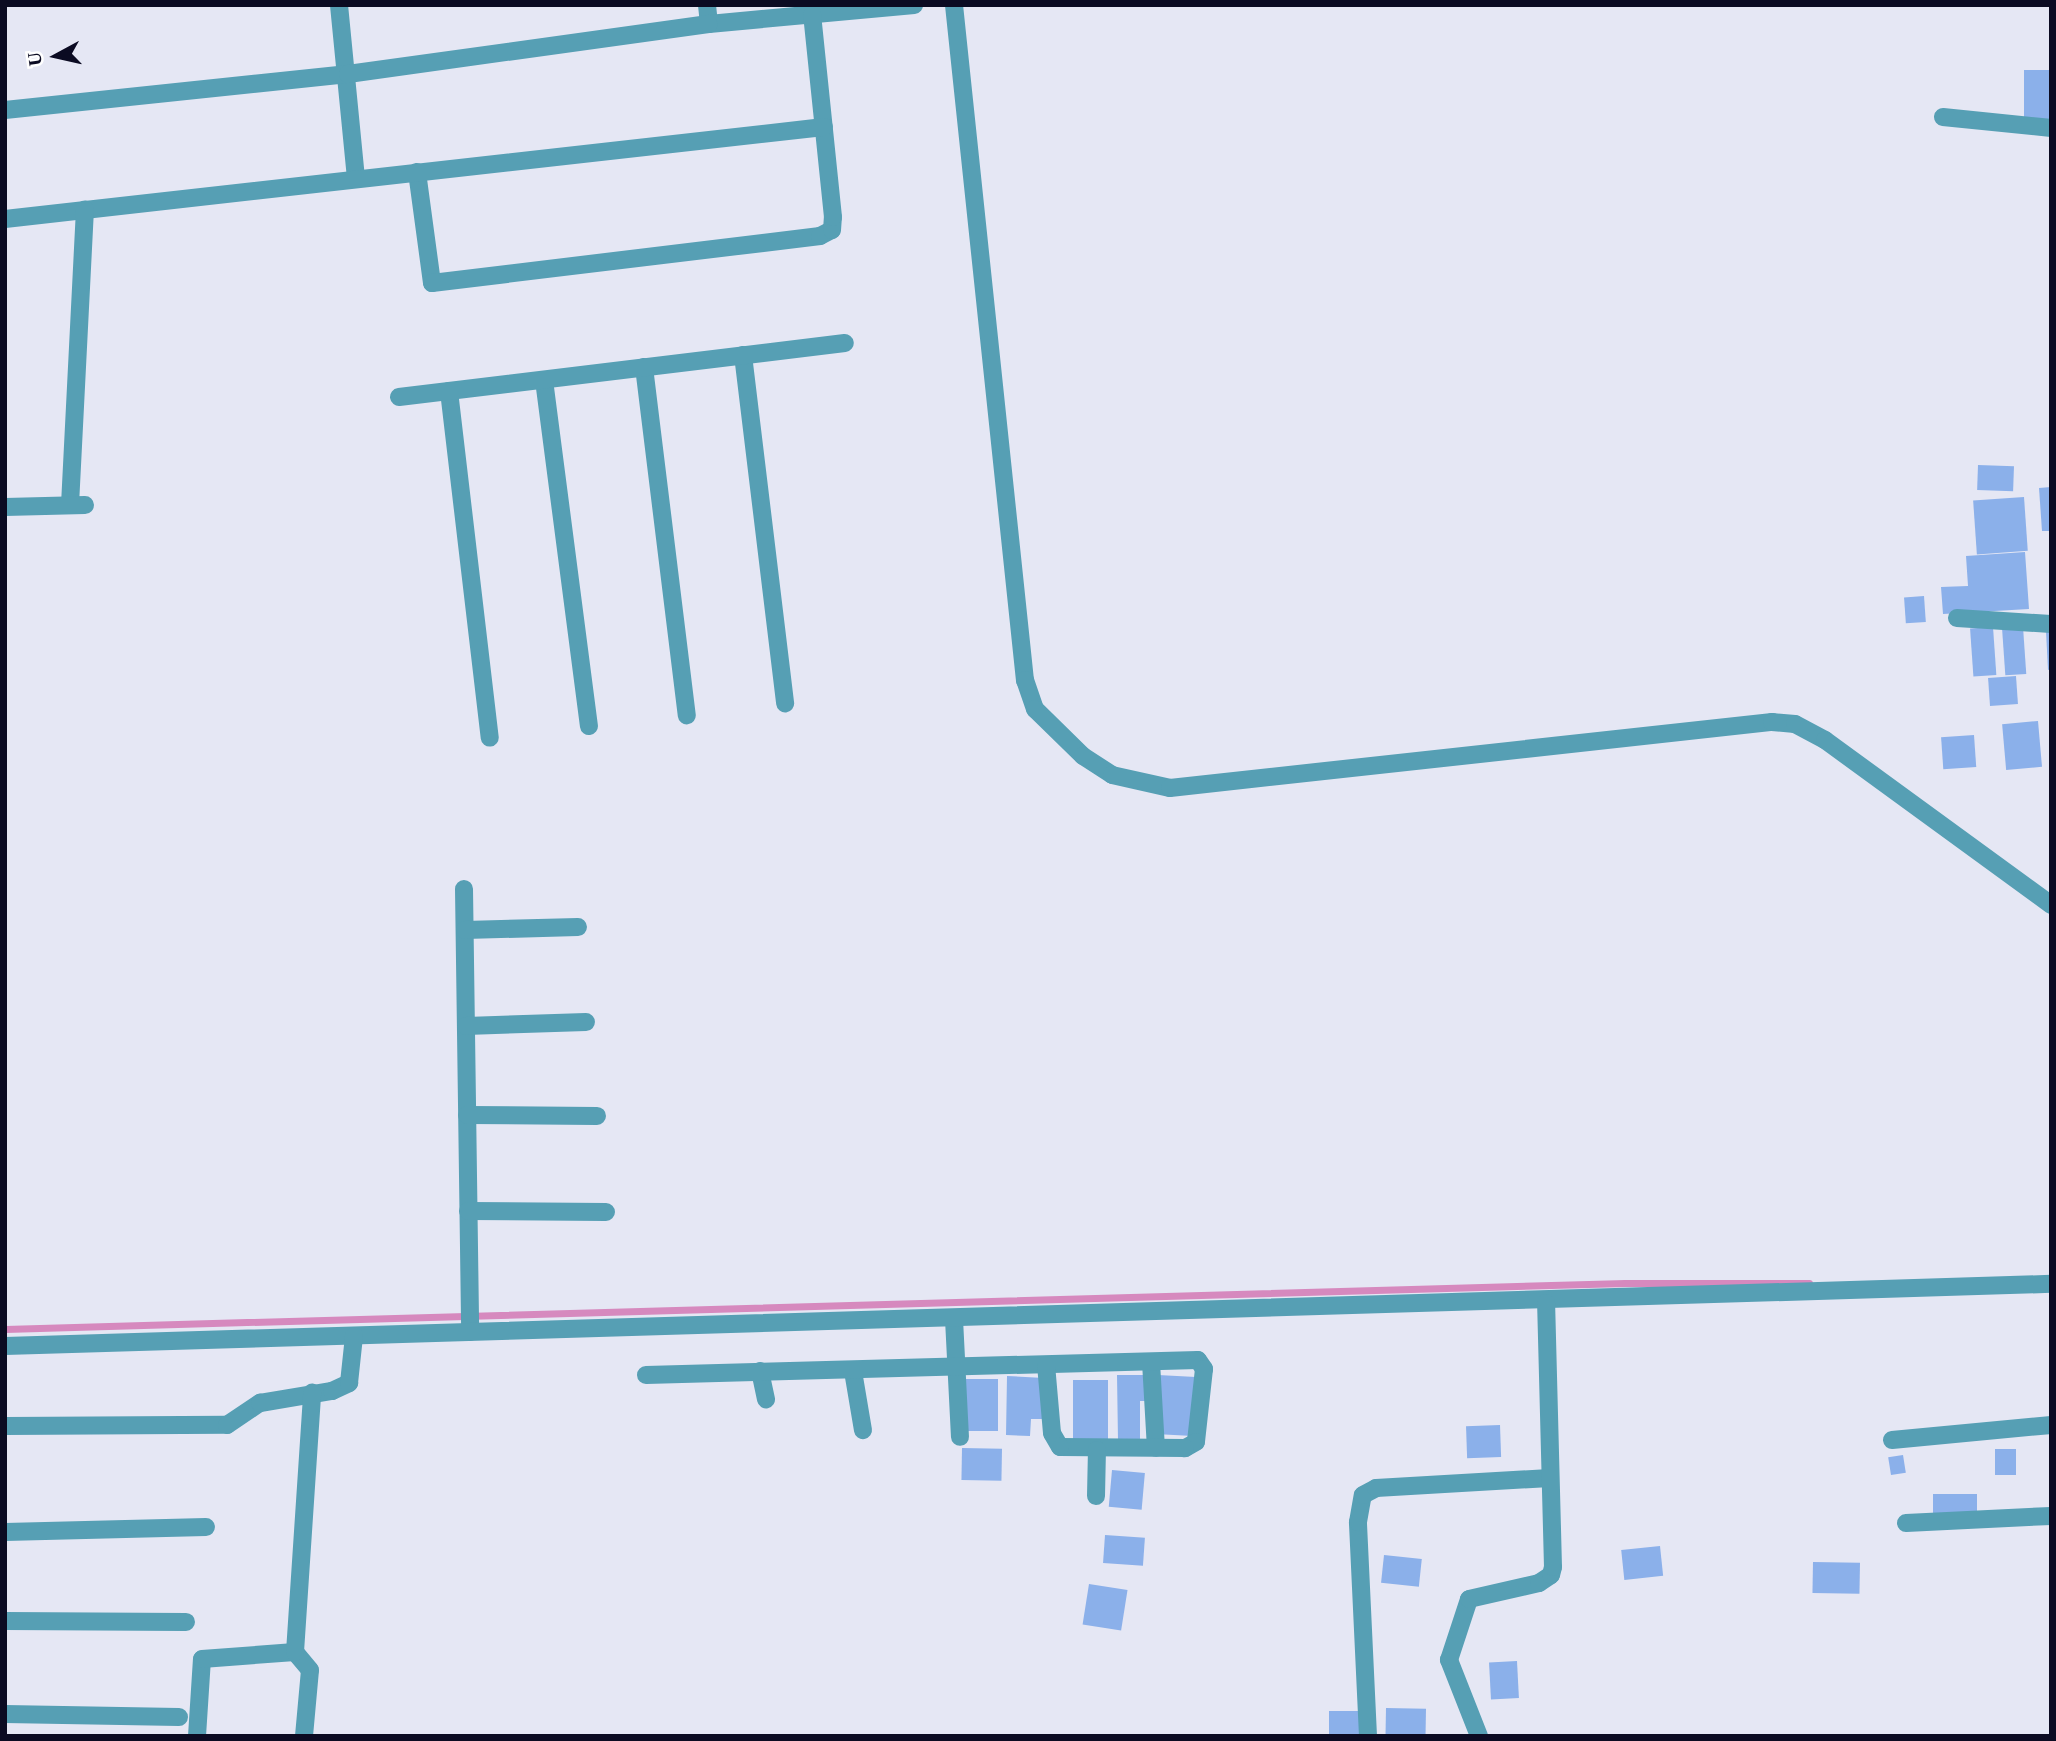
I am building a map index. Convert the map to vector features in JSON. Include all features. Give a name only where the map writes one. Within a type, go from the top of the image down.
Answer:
[{"type":"street","points":[[339,5],[348,74],[356,178]]},
{"type":"street","points":[[707,5],[709,24]]},
{"type":"street","points":[[5,110],[348,74],[709,24],[914,5]]},
{"type":"street","points":[[954,5],[1025,680],[1035,709],[1083,756],[1112,775],[1170,788],[1772,722],[1796,724],[1825,740],[2051,905]]},
{"type":"street","points":[[417,172],[432,283],[820,236],[832,230],[833,217],[812,15]]},
{"type":"street","points":[[1943,117],[2051,128]]},
{"type":"street","points":[[5,219],[824,127]]},
{"type":"street","points":[[5,508],[77,505],[85,209]]},
{"type":"street","points":[[399,397],[845,343]]},
{"type":"street","points":[[743,355],[785,703]]},
{"type":"street","points":[[644,367],[687,715]]},
{"type":"street","points":[[544,380],[589,726]]},
{"type":"street","points":[[449,391],[490,738]]},
{"type":"street","points":[[1957,618],[2051,624]]},
{"type":"street","points":[[464,889],[470,1322]]},
{"type":"street","points":[[465,930],[578,927]]},
{"type":"street","points":[[466,1026],[586,1022]]},
{"type":"street","points":[[467,1115],[597,1116]]},
{"type":"street","points":[[468,1211],[606,1212]]},
{"type":"street","points":[[5,1346],[355,1336],[470,1322],[954,1319],[1546,1303],[2051,1284]]},
{"type":"street","points":[[1479,1736],[1449,1660],[1469,1599],[1539,1583],[1551,1575],[1546,1303]]},
{"type":"street","points":[[954,1319],[960,1437]]},
{"type":"street","points":[[5,1426],[227,1424],[260,1403],[349,1383],[355,1336]]},
{"type":"street","points":[[646,1374],[853,1371],[1198,1360],[1204,1367],[1196,1443],[1185,1448],[1069,1451],[1055,1441],[1046,1365]]},
{"type":"street","points":[[1151,1362],[1156,1448]]},
{"type":"street","points":[[760,1371],[766,1399]]},
{"type":"street","points":[[853,1371],[863,1430]]},
{"type":"street","points":[[304,1736],[310,1670],[295,1652],[312,1393]]},
{"type":"street","points":[[1892,1440],[2051,1425]]},
{"type":"street","points":[[1096,1496],[1097,1450]]},
{"type":"street","points":[[1368,1736],[1358,1522],[1363,1495],[1376,1488],[1550,1478]]},
{"type":"street","points":[[1906,1522],[2051,1516]]},
{"type":"street","points":[[5,1532],[206,1527]]},
{"type":"street","points":[[5,1620],[186,1622]]},
{"type":"street","points":[[197,1736],[202,1658],[295,1652]]},
{"type":"street","points":[[5,1714],[179,1717]]},
{"type":"building","points":[[2024,70],[2051,70],[2051,124],[2024,124]]},
{"type":"building","points":[[1978,465],[2014,466],[2013,491],[1977,490]]},
{"type":"building","points":[[2051,487],[2051,531],[2042,531],[2039,488]]},
{"type":"building","points":[[2024,497],[2028,551],[1977,554],[1973,501]]},
{"type":"building","points":[[2025,552],[2029,609],[1943,614],[1941,587],[1968,586],[1966,556]]},
{"type":"building","points":[[1924,596],[1926,622],[1906,623],[1904,597]]},
{"type":"building","points":[[1993,627],[1996,675],[1973,676],[1970,629]]},
{"type":"building","points":[[2023,627],[2026,674],[2005,675],[2002,628]]},
{"type":"building","points":[[2051,630],[2051,669],[2048,670],[2046,631]]},
{"type":"building","points":[[2016,676],[2018,704],[1990,706],[1988,678]]},
{"type":"building","points":[[2038,721],[2042,767],[2006,770],[2002,724]]},
{"type":"building","points":[[1974,735],[1976,767],[1943,769],[1941,737]]},
{"type":"building","points":[[1117,1375],[1148,1375],[1149,1401],[1140,1401],[1140,1441],[1118,1441]]},
{"type":"building","points":[[1158,1375],[1196,1377],[1193,1436],[1155,1434]]},
{"type":"building","points":[[1007,1376],[1044,1378],[1043,1419],[1031,1419],[1030,1436],[1006,1435]]},
{"type":"building","points":[[962,1379],[998,1379],[998,1431],[962,1431]]},
{"type":"building","points":[[1073,1380],[1108,1380],[1108,1443],[1073,1443]]},
{"type":"building","points":[[1500,1425],[1501,1457],[1467,1458],[1466,1426]]},
{"type":"building","points":[[962,1448],[1002,1449],[1001,1481],[961,1480]]},
{"type":"building","points":[[1995,1449],[2016,1449],[2016,1475],[1995,1475]]},
{"type":"building","points":[[1903,1455],[1906,1473],[1891,1475],[1888,1457]]},
{"type":"building","points":[[1112,1470],[1145,1473],[1142,1510],[1109,1507]]},
{"type":"building","points":[[1933,1494],[1977,1494],[1977,1513],[1933,1513]]},
{"type":"building","points":[[1105,1535],[1145,1538],[1143,1566],[1103,1563]]},
{"type":"building","points":[[1660,1546],[1663,1576],[1624,1580],[1621,1550]]},
{"type":"building","points":[[1384,1555],[1422,1559],[1419,1587],[1381,1583]]},
{"type":"building","points":[[1813,1562],[1860,1563],[1859,1594],[1812,1593]]},
{"type":"building","points":[[1089,1584],[1128,1590],[1121,1631],[1083,1624]]},
{"type":"building","points":[[1517,1661],[1519,1698],[1491,1699],[1489,1662]]},
{"type":"building","points":[[1386,1708],[1426,1709],[1426,1736],[1386,1736]]},
{"type":"building","points":[[1329,1711],[1362,1711],[1362,1736],[1329,1736]]},
{"type":"waterway","points":[[5,1329],[1625,1283],[1809,1283]]}]
